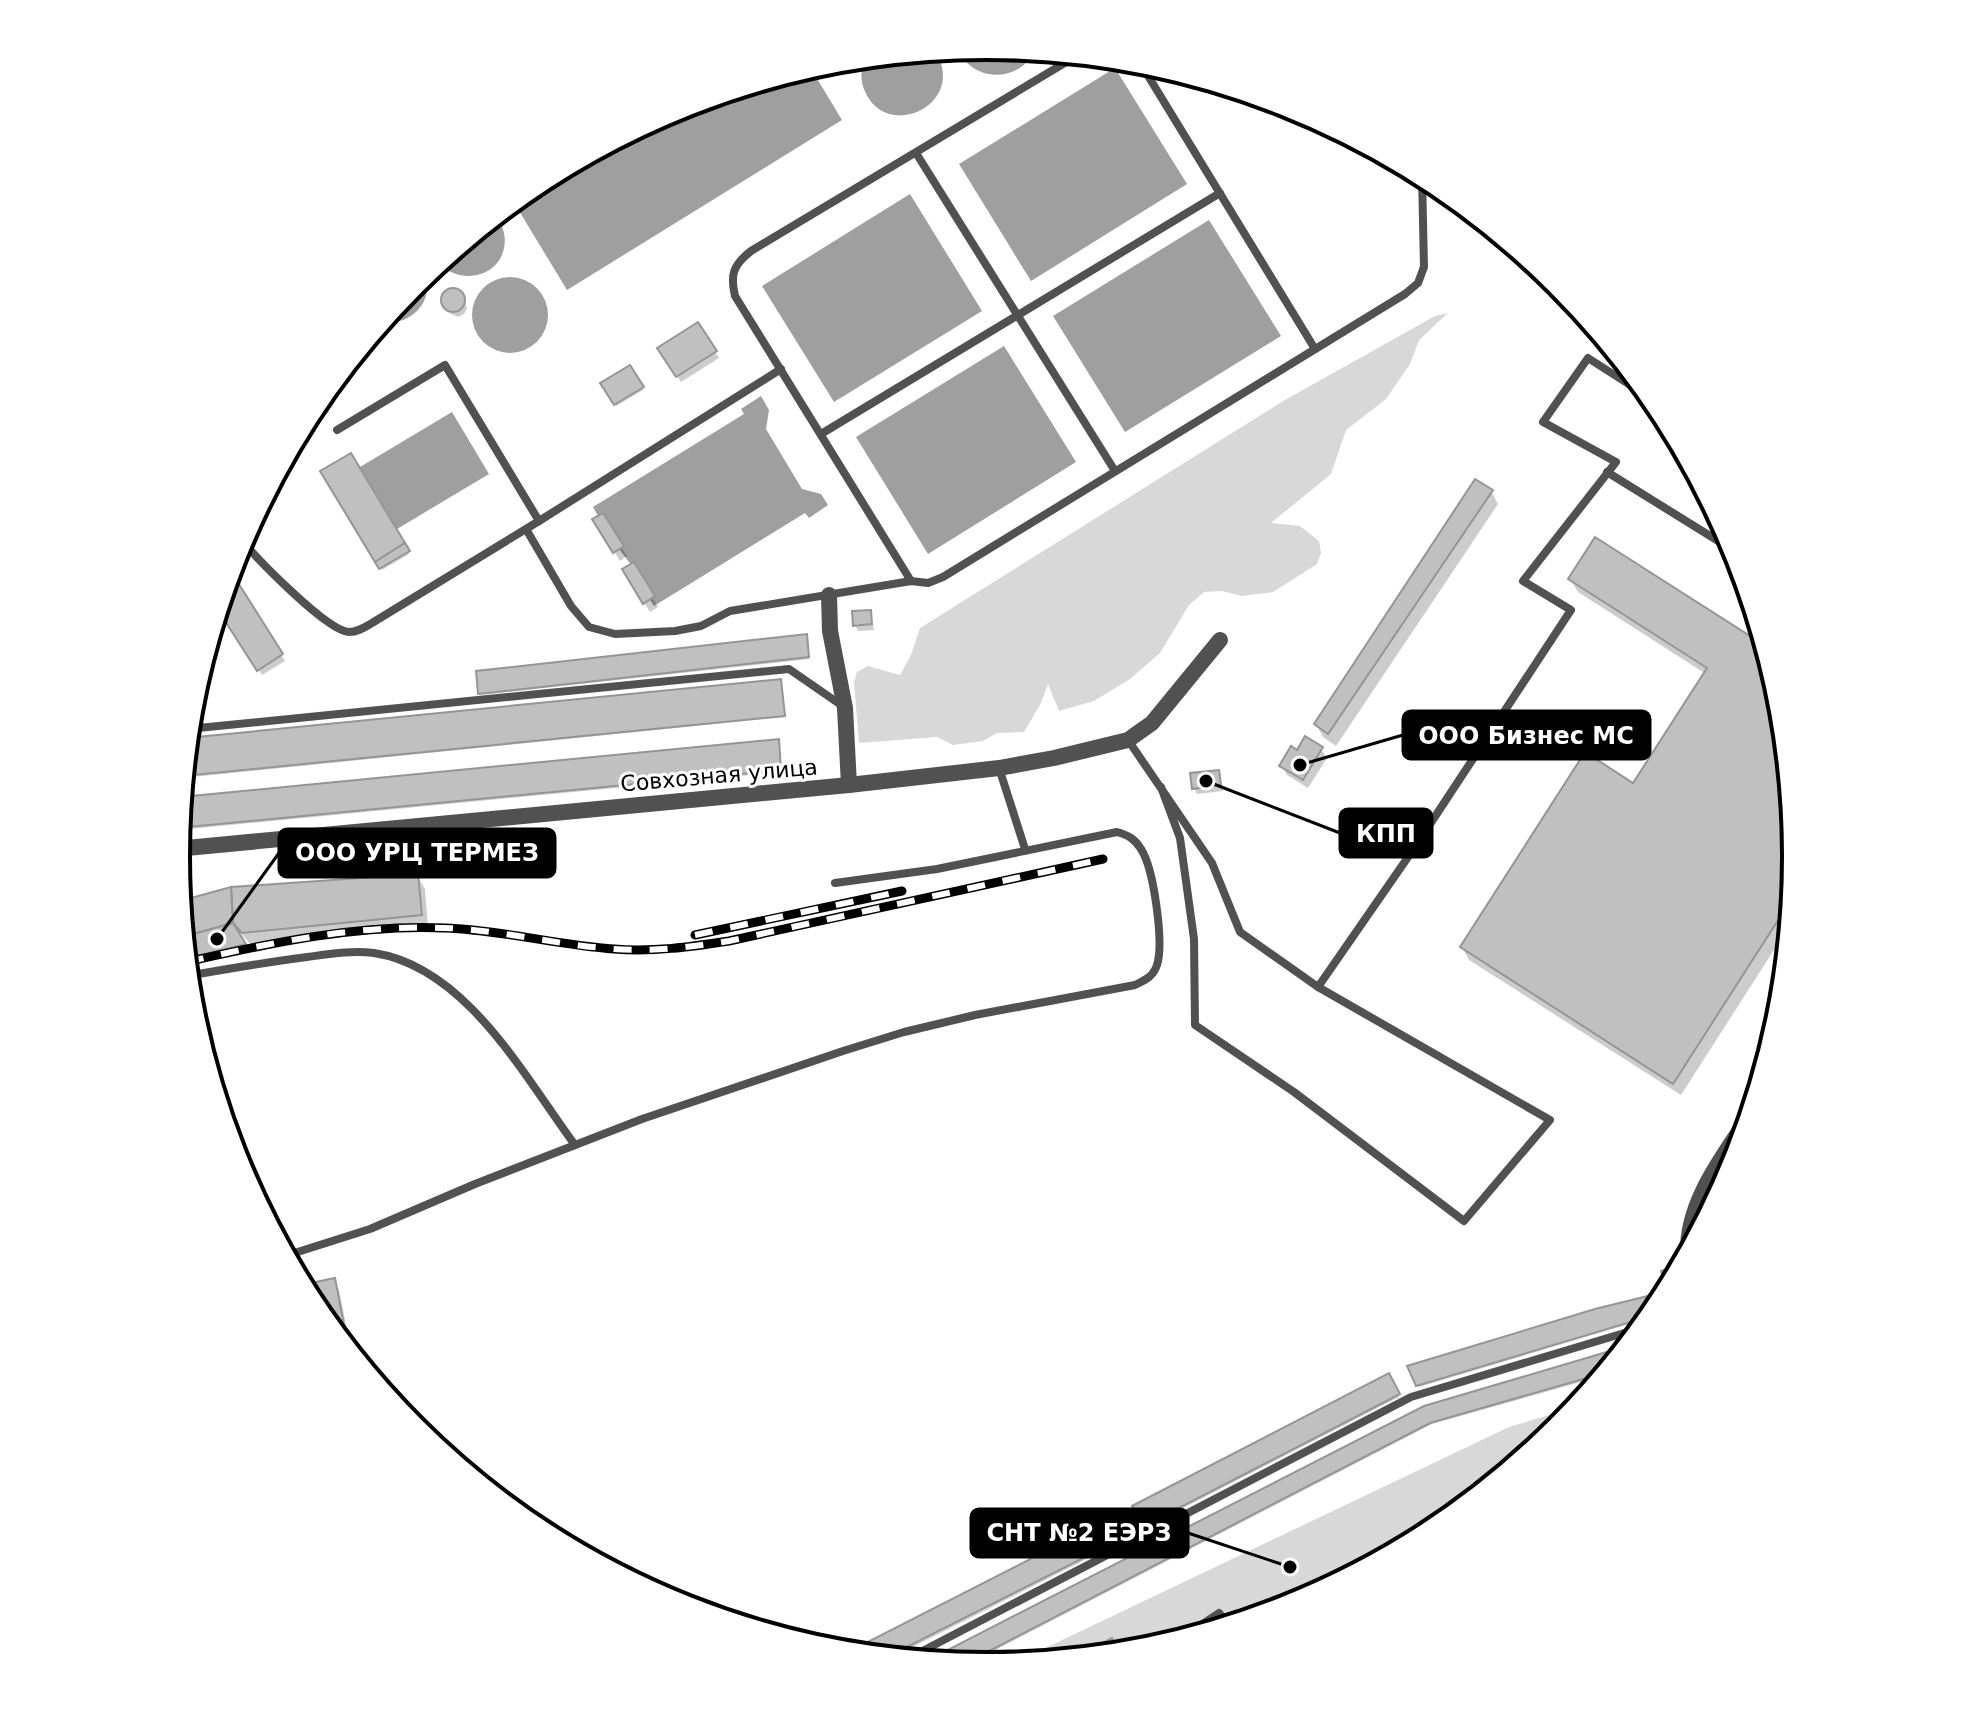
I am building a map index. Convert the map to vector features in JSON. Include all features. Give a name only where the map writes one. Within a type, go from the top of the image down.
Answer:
[{"type":"street","points":[[829,595],[830,631],[845,708],[849,785]]},
{"type":"street","name":"Совхозная улица","points":[[190,848],[849,785],[999,768],[1102,748],[1128,740],[1152,723],[1220,640]]},
{"type":"street","points":[[1689,1228],[1695,1205],[1718,1168]]},
{"type":"lane","points":[[911,581],[735,296],[731,279],[737,262],[1062,64]]},
{"type":"lane","points":[[1149,77],[1315,349]]},
{"type":"lane","points":[[916,153],[1115,471]]},
{"type":"lane","points":[[526,529],[571,606],[589,627],[615,634],[675,631],[701,626],[730,611],[911,581],[928,583],[943,577],[1405,294],[1418,283],[1424,267],[1422,191]]},
{"type":"lane","points":[[821,434],[1220,193]]},
{"type":"lane","points":[[1318,987],[1415,847],[1571,610],[1523,581],[1616,462],[1543,422],[1588,358],[1624,381]]},
{"type":"lane","points":[[337,430],[445,365],[539,521]]},
{"type":"lane","points":[[251,550],[269,571],[309,606],[340,630],[350,632],[372,623],[781,369]]},
{"type":"lane","points":[[1607,472],[1716,539]]},
{"type":"lane","points":[[200,728],[789,669],[845,708]]},
{"type":"lane","points":[[1128,740],[1161,787],[1212,863],[1240,932],[1318,987],[1550,1120],[1464,1221],[1294,1092],[1195,1025],[1194,939],[1180,838],[1161,787]]},
{"type":"lane","points":[[999,768],[1025,849]]},
{"type":"lane","points":[[295,1253],[370,1229],[642,1119],[904,1032],[975,1015],[1135,985],[1149,979],[1156,967],[1159,935],[1146,857],[1130,836],[1117,832],[937,869],[835,883]]},
{"type":"lane","points":[[199,974],[333,954],[372,953],[399,959],[426,971],[457,993],[481,1016],[575,1145]]},
{"type":"lane","points":[[926,1649],[1411,1397],[1622,1334]]},
{"type":"shaded area","points":[[965,61],[1027,62],[1007,74],[995,75],[973,68]]},
{"type":"shaded area","points":[[940,62],[943,70],[941,87],[933,101],[905,115],[889,114],[874,105],[862,81],[862,70],[882,67]]},
{"type":"shaded area","points":[[1111,70],[1117,71],[1187,184],[1031,281],[959,164]]},
{"type":"shaded area","points":[[817,78],[842,120],[567,290],[519,211],[633,142],[730,102]]},
{"type":"shaded area","points":[[910,194],[982,311],[834,402],[762,286]]},
{"type":"shaded area","points":[[1209,220],[1281,336],[1125,432],[1053,316]]},
{"type":"shaded area","points":[[500,225],[504,245],[500,258],[492,268],[467,276],[448,270]]},
{"type":"shaded area","points":[[510,277],[524,280],[537,288],[545,301],[548,315],[545,329],[537,342],[524,350],[510,353],[496,350],[483,342],[475,329],[472,315],[475,301],[483,288],[496,280]]},
{"type":"shaded area","points":[[426,290],[418,310],[395,322]]},
{"type":"shaded area","points":[[1448,313],[1419,340],[1410,364],[1386,399],[1346,430],[1331,474],[1271,523],[1300,526],[1319,541],[1321,553],[1317,564],[1273,592],[1242,596],[1221,591],[1204,592],[1189,605],[1160,653],[1130,679],[1094,701],[1059,711],[1048,684],[1024,732],[997,733],[983,741],[953,745],[937,737],[859,743],[854,682],[857,672],[868,666],[900,675],[920,628],[1285,400],[1435,316]]},
{"type":"shaded area","points":[[1004,346],[1076,462],[928,554],[856,437]]},
{"type":"shaded area","points":[[761,396],[769,410],[766,429],[802,489],[821,494],[828,505],[809,518],[805,513],[654,606],[650,600],[655,596],[619,549],[623,547],[603,513],[598,516],[593,507],[744,414],[741,409]]},
{"type":"shaded area","points":[[452,412],[489,474],[397,529],[360,467]]},
{"type":"shaded area","points":[[1553,1414],[1470,1488],[1428,1518],[1338,1570],[1241,1610],[1192,1625],[1141,1637],[1042,1650],[1509,1427]]},
{"type":"building","points":[[453,288],[464,295],[465,300],[458,311],[453,312],[442,305],[441,300],[448,289]]},
{"type":"building","points":[[698,322],[717,351],[676,377],[657,348]]},
{"type":"building","points":[[630,365],[644,387],[614,405],[600,383]]},
{"type":"building","points":[[351,453],[405,543],[375,562],[320,471]]},
{"type":"building","points":[[1475,479],[1493,490],[1328,734],[1314,724]]},
{"type":"building","points":[[603,513],[624,546],[613,553],[592,519]]},
{"type":"building","points":[[1595,537],[1750,636],[1766,701],[1780,804],[1782,856],[1779,919],[1673,1084],[1460,947],[1585,752],[1633,783],[1707,668],[1568,579]]},
{"type":"building","points":[[405,543],[410,551],[379,569],[375,562]]},
{"type":"building","points":[[634,562],[655,596],[643,604],[622,569]]},
{"type":"building","points":[[238,583],[283,654],[257,671],[225,622]]},
{"type":"building","points":[[871,610],[872,624],[853,626],[852,611]]},
{"type":"building","points":[[807,634],[809,657],[478,694],[476,671]]},
{"type":"building","points":[[781,679],[785,716],[194,775],[199,737]]},
{"type":"building","points":[[1305,736],[1323,747],[1303,780],[1279,766],[1291,746],[1297,750]]},
{"type":"building","points":[[779,739],[781,770],[191,827],[192,796]]},
{"type":"building","points":[[1219,770],[1221,785],[1192,789],[1190,773]]},
{"type":"building","points":[[418,874],[422,915],[242,933],[233,923],[231,887]]},
{"type":"building","points":[[231,887],[233,923],[194,934],[191,898]]},
{"type":"building","points":[[233,923],[246,944],[197,956],[194,934]]},
{"type":"building","points":[[335,1278],[345,1327],[324,1298],[314,1282]]},
{"type":"building","points":[[1648,1296],[1630,1322],[1416,1386],[1407,1366]]},
{"type":"building","points":[[1608,1352],[1586,1378],[1430,1423],[987,1652],[947,1651],[1424,1406]]},
{"type":"building","points":[[1389,1373],[1400,1394],[1144,1526],[1132,1506]]},
{"type":"building","points":[[1121,1513],[1133,1533],[906,1647],[866,1643]]},
{"type":"railway","points":[[196,960],[315,936],[413,928],[487,932],[614,949],[686,947],[729,941],[1103,859]]},
{"type":"railway","points":[[695,935],[902,891]]},
{"type":"place","name":"ООО Бизнес МС","points":[[1300,765]]},
{"type":"place","name":"КПП","points":[[1206,781]]},
{"type":"place","name":"ООО УРЦ ТЕРМЕЗ","points":[[217,939]]},
{"type":"place","name":"СНТ №2 ЕЭРЗ","points":[[1290,1567]]}]
